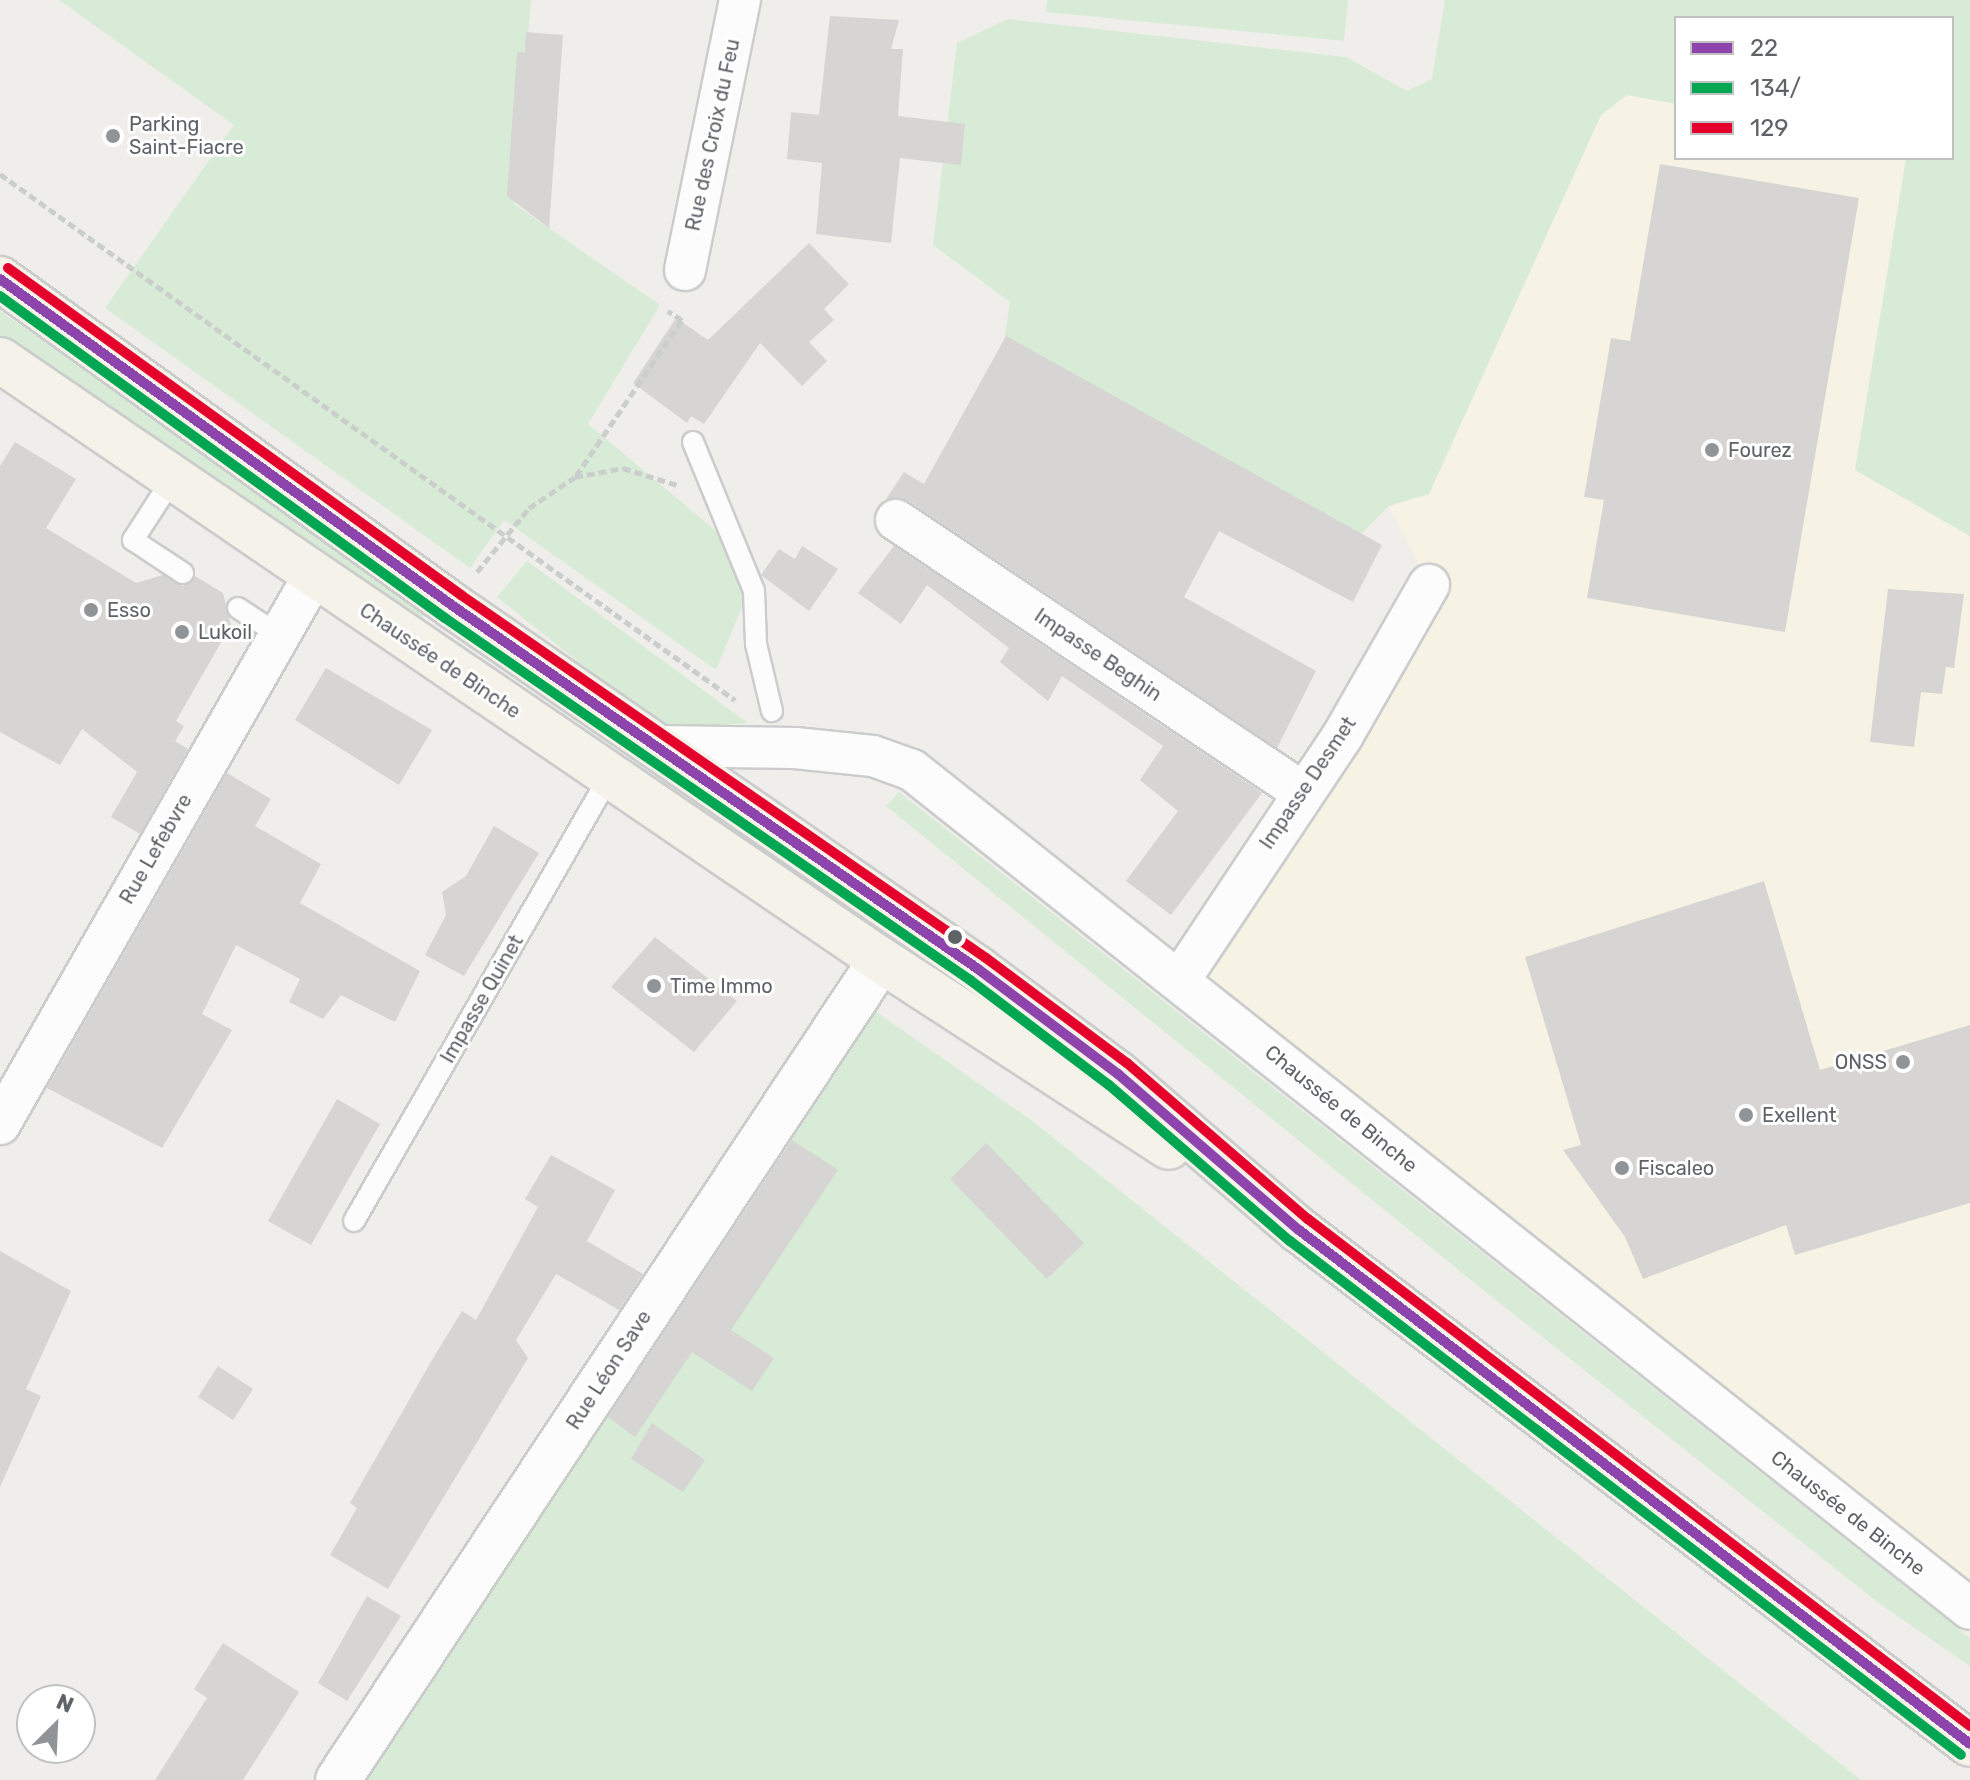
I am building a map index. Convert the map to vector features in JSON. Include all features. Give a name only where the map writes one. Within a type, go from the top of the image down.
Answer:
[{"type":"main road","name":"Chaussée de Binche","points":[[0,279],[1118,1074],[1299,1230],[1970,1744]]},
{"type":"main road","name":"Chaussée de Binche","points":[[0,360],[881,960],[1299,1230]]},
{"type":"street","name":"Rue des Croix du Feu","points":[[685,270],[740,0]]},
{"type":"street","name":"Impasse Beghin","points":[[896,520],[1301,791]]},
{"type":"street","name":"Rue Lefebvre","points":[[0,1124],[314,575]]},
{"type":"street","name":"Impasse Desmet","points":[[1181,978],[1429,585]]},
{"type":"street","name":"Chaussée de Binche","points":[[659,746],[795,748],[873,756],[912,770],[1181,978],[1970,1609]]},
{"type":"street","name":"Chaussée de Binche","points":[[881,960],[921,967],[1051,1046],[1118,1074]]},
{"type":"street","name":"Rue Léon Save","points":[[338,1780],[881,960]]},
{"type":"lane","points":[[693,442],[754,591],[756,644],[772,711]]},
{"type":"lane","points":[[173,478],[133,540],[183,573]]},
{"type":"lane","points":[[238,608],[279,635]]},
{"type":"lane","name":"Impasse Quinet","points":[[354,1221],[609,777]]},
{"type":"path","points":[[0,174],[506,530],[795,748]]},
{"type":"path","points":[[506,530],[575,477],[682,320]]},
{"type":"path","points":[[575,477],[623,468],[673,487],[705,467]]},
{"type":"shaded area","points":[[1627,95],[1674,104],[1674,160],[1906,160],[1855,470],[1970,536],[1970,1609],[1181,978],[1429,585],[1389,506],[1429,494],[1601,115]]},
{"type":"green space","points":[[59,0],[531,0],[514,204],[660,305],[588,424],[722,536],[746,597],[716,670],[504,520],[470,568],[105,308],[234,125]]},
{"type":"green space","points":[[1047,0],[1348,0],[1344,41],[1046,12]]},
{"type":"green space","points":[[1445,0],[1970,0],[1970,536],[1855,470],[1906,160],[1954,160],[1954,16],[1674,16],[1674,104],[1627,95],[1601,115],[1429,494],[1389,506],[1357,538],[999,374],[1010,302],[933,245],[957,43],[1008,19],[1346,57],[1407,91],[1432,79]]},
{"type":"green space","points":[[0,311],[431,605],[417,625],[0,340]]},
{"type":"green space","points":[[527,561],[748,723],[664,730],[497,597]]},
{"type":"green space","points":[[899,792],[1970,1638],[1970,1666],[1880,1604],[1492,1297],[886,806]]},
{"type":"green space","points":[[855,997],[1031,1120],[1861,1780],[338,1780]]},
{"type":"building","points":[[830,16],[899,20],[891,49],[903,49],[898,116],[965,124],[961,165],[900,158],[891,243],[816,234],[822,163],[787,159],[791,112],[819,115]]},
{"type":"building","points":[[526,32],[563,35],[549,228],[507,196],[517,52],[525,53]]},
{"type":"building","points":[[1660,164],[1859,198],[1785,632],[1587,598],[1604,500],[1584,497],[1611,338],[1630,341]]},
{"type":"building","points":[[809,243],[849,284],[824,309],[834,320],[809,342],[827,361],[802,386],[760,343],[704,424],[691,416],[687,423],[633,383],[676,318],[708,340]]},
{"type":"building","points":[[1006,336],[1382,545],[1353,602],[1219,531],[1184,597],[1316,671],[1277,748],[909,501],[886,499],[904,472],[924,484]]},
{"type":"building","points":[[15,442],[76,479],[46,528],[136,583],[163,575],[183,586],[195,576],[223,593],[231,625],[176,721],[184,726],[175,741],[188,749],[140,834],[111,817],[137,772],[82,729],[60,765],[0,732],[0,466]]},
{"type":"building","points":[[802,546],[838,569],[809,611],[761,575],[779,549],[795,559]]},
{"type":"building","points":[[894,546],[1262,793],[1171,915],[1126,881],[1178,811],[1140,780],[1163,746],[1062,676],[1048,701],[1000,662],[1009,648],[927,585],[901,624],[858,593]]},
{"type":"building","points":[[1888,589],[1964,594],[1954,668],[1946,667],[1942,694],[1921,692],[1914,747],[1870,742]]},
{"type":"building","points":[[326,668],[432,730],[399,785],[295,720]]},
{"type":"building","points":[[227,773],[271,799],[255,826],[321,864],[300,903],[420,971],[395,1022],[341,995],[323,1019],[289,1002],[300,979],[236,945],[202,1014],[232,1030],[162,1148],[47,1088]]},
{"type":"building","points":[[494,826],[539,853],[464,976],[425,955],[446,915],[442,892],[466,876]]},
{"type":"building","points":[[1764,881],[1820,1070],[1970,1025],[1970,1203],[1795,1255],[1786,1225],[1643,1279],[1625,1237],[1563,1150],[1581,1145],[1525,957]]},
{"type":"building","points":[[655,937],[737,1001],[694,1052],[611,987]]},
{"type":"building","points":[[337,1099],[380,1124],[311,1245],[268,1221]]},
{"type":"building","points":[[792,1140],[838,1170],[731,1330],[774,1358],[752,1391],[692,1352],[635,1437],[608,1417]]},
{"type":"building","points":[[986,1143],[1084,1243],[1047,1279],[950,1179]]},
{"type":"building","points":[[551,1155],[615,1190],[587,1241],[643,1274],[619,1310],[556,1274],[516,1340],[528,1358],[388,1589],[330,1555],[357,1508],[350,1503],[462,1311],[476,1320],[538,1207],[525,1199]]},
{"type":"building","points":[[0,1251],[71,1291],[26,1389],[41,1396],[0,1487]]},
{"type":"building","points":[[218,1366],[253,1389],[233,1420],[198,1397]]},
{"type":"building","points":[[652,1423],[705,1460],[683,1492],[631,1459]]},
{"type":"building","points":[[367,1596],[401,1616],[347,1701],[318,1683]]},
{"type":"building","points":[[223,1643],[299,1692],[243,1780],[155,1780],[207,1698],[194,1689]]},
{"type":"transit line","name":"129","points":[[8,268],[461,595],[986,958],[1127,1063],[1308,1219],[1970,1726]]},
{"type":"transit line","name":"22","points":[[0,279],[453,606],[978,969],[1118,1074],[1299,1230],[1970,1744]]},
{"type":"transit line","name":"134/","points":[[0,296],[445,618],[970,980],[1109,1085],[1290,1241],[1961,1755]]},
{"type":"place","name":"Parking Saint-Fiacre","points":[[113,136]]},
{"type":"place","name":"Fourez","points":[[1712,450]]},
{"type":"place","name":"Esso","points":[[91,610]]},
{"type":"place","name":"Lukoil","points":[[182,632]]},
{"type":"place","name":"Time Immo","points":[[654,986]]},
{"type":"place","name":"ONSS","points":[[1903,1062]]},
{"type":"place","name":"Exellent","points":[[1746,1115]]},
{"type":"place","name":"Fiscaleo","points":[[1622,1168]]}]
